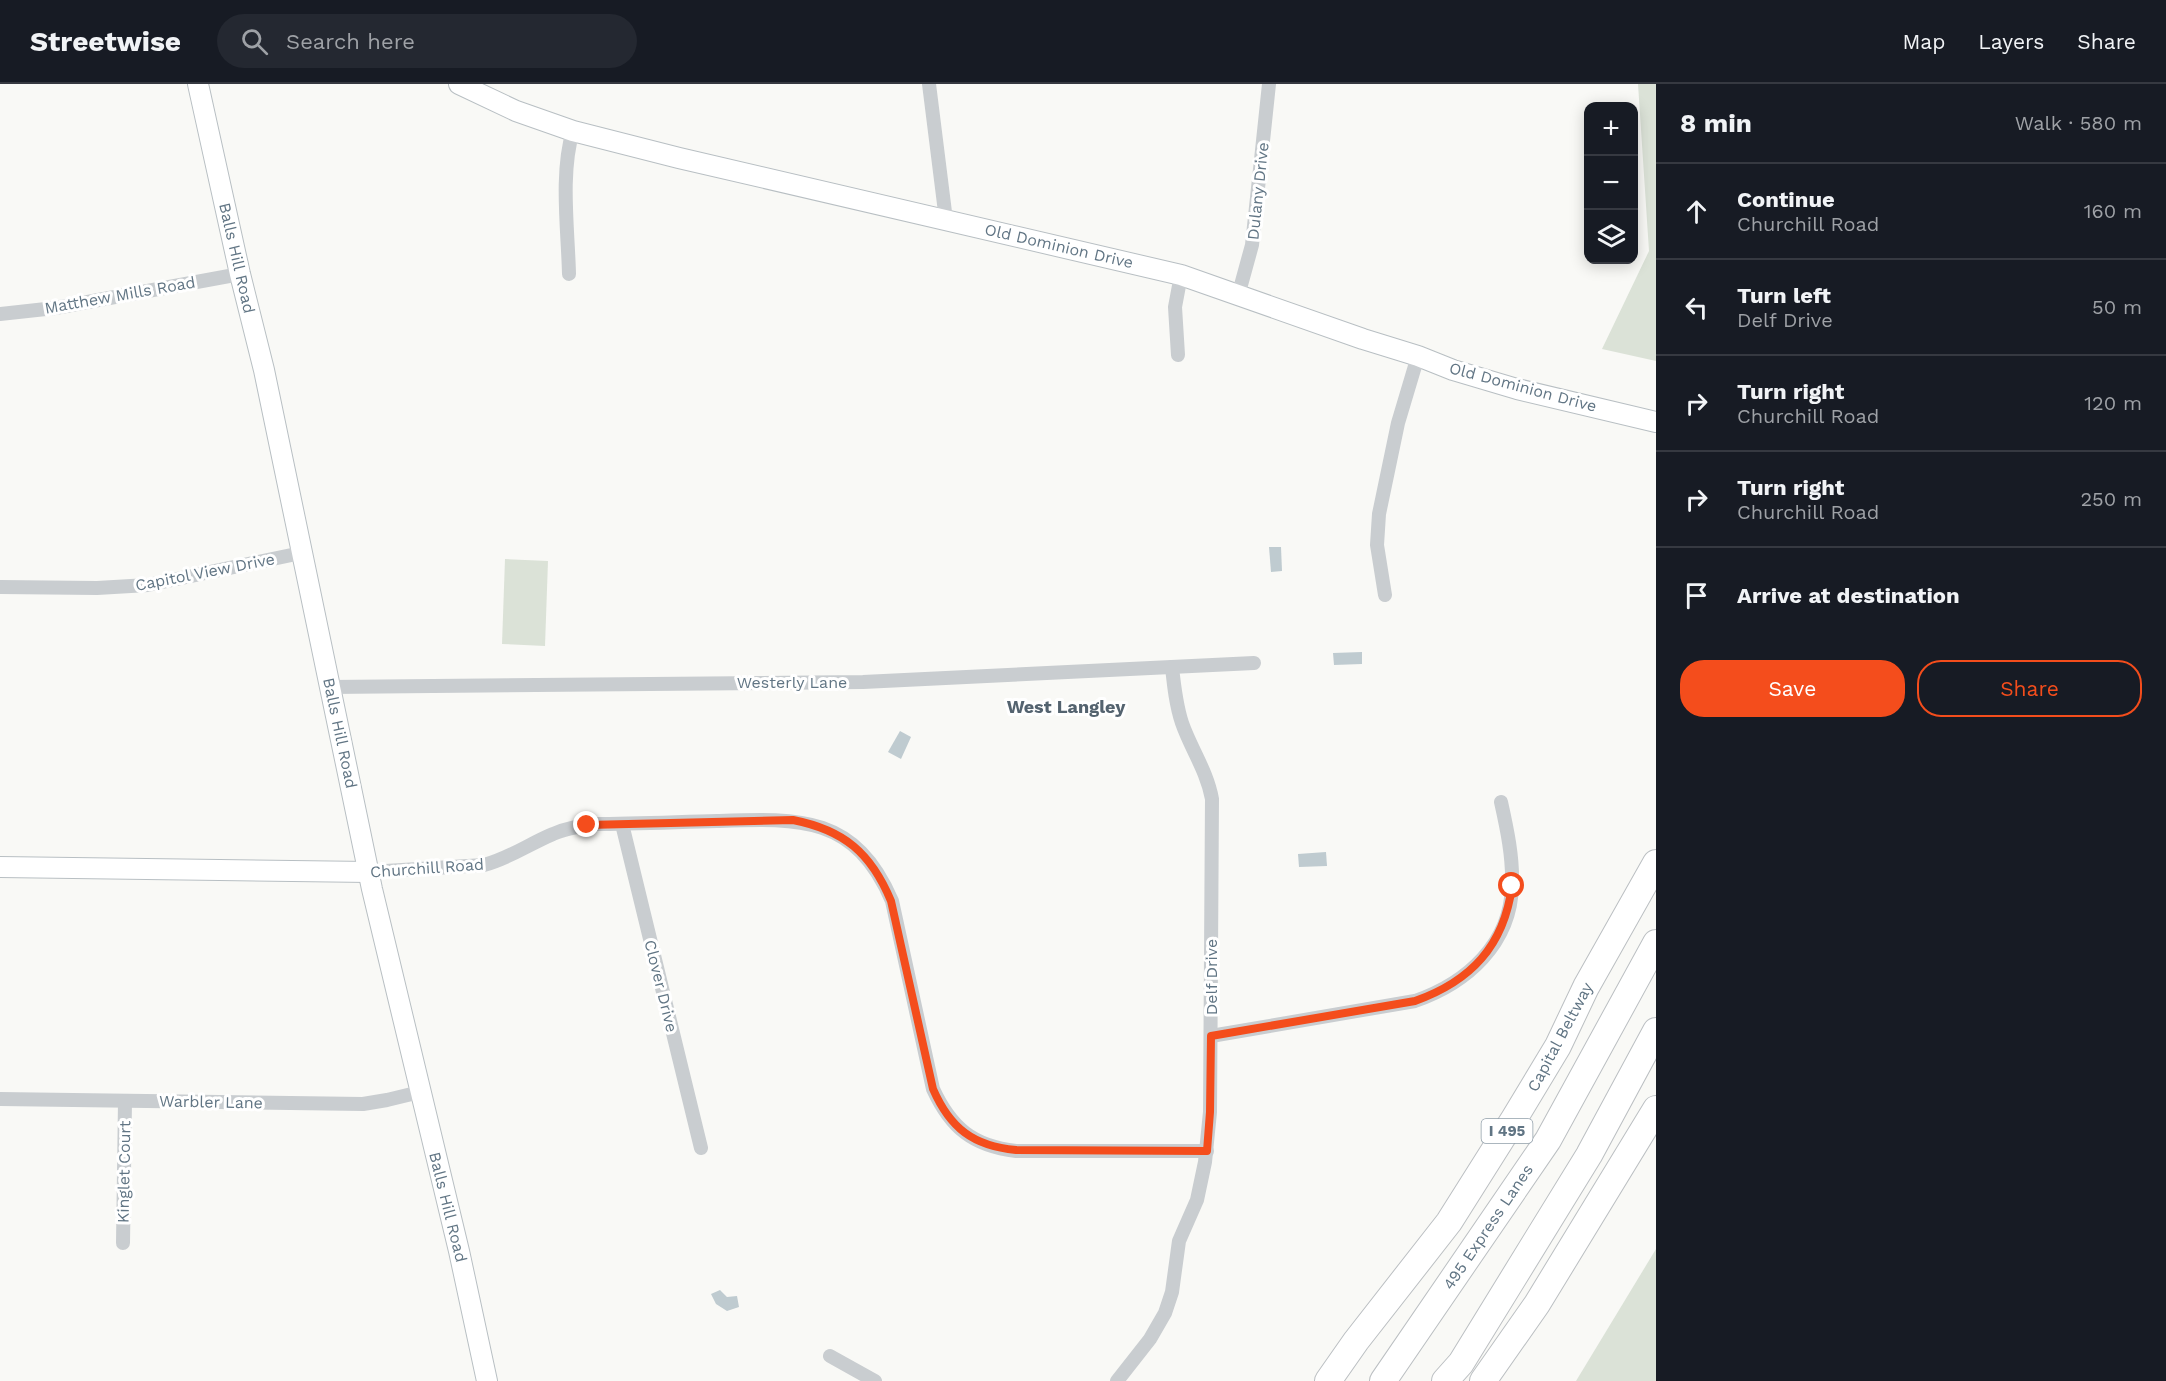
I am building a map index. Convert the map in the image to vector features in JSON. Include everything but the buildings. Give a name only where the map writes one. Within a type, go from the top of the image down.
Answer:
[{"type":"highway","name":"Capital Beltway","points":[[1328,1381],[1363,1332],[1449,1222],[1558,1046],[1586,987],[1656,862]]},
{"type":"highway","name":"495 Express Lanes","points":[[1383,1381],[1548,1140],[1656,943]]},
{"type":"highway","points":[[1445,1381],[1461,1363],[1589,1155],[1656,1031]]},
{"type":"highway","points":[[1483,1381],[1537,1304],[1656,1109]]},
{"type":"street","name":"Balls Hill Road","points":[[198,84],[264,370],[369,872],[459,1251],[487,1381]]},
{"type":"street","name":"Old Dominion Drive","points":[[459,84],[516,111],[573,131],[679,158],[1181,275],[1453,370],[1517,389],[1656,422]]},
{"type":"street","points":[[929,84],[946,220]]},
{"type":"street","name":"Dulany Drive","points":[[1238,296],[1252,245],[1269,84]]},
{"type":"street","points":[[569,274],[567,180],[570,140],[573,131]]},
{"type":"street","name":"Matthew Mills Road","points":[[0,314],[55,308],[240,274]]},
{"type":"street","points":[[1178,355],[1175,307],[1181,275]]},
{"type":"street","points":[[1385,595],[1377,545],[1379,514],[1398,423],[1418,356]]},
{"type":"street","name":"Capitol View Drive","points":[[0,587],[97,588],[148,585],[301,554]]},
{"type":"street","name":"Westerly Lane","points":[[330,687],[863,682],[1254,663]]},
{"type":"street","name":"Delf Drive","points":[[1117,1381],[1149,1339],[1165,1312],[1172,1292],[1179,1241],[1197,1200],[1207,1151],[1210,1112],[1212,799],[1208,781],[1183,725],[1176,699],[1172,667]]},
{"type":"street","points":[[1211,1036],[1415,1001],[1435,994],[1457,982],[1475,967],[1490,949],[1501,930],[1508,911],[1512,886],[1512,863],[1501,802]]},
{"type":"street","name":"Churchill Road","points":[[0,867],[369,872],[484,865],[502,860],[554,833],[594,824],[793,820],[836,833],[855,846],[870,861],[882,879],[891,901],[933,1089],[941,1108],[951,1122],[965,1134],[997,1149],[1207,1151]]},
{"type":"street","name":"Clover Drive","points":[[622,824],[701,1148]]},
{"type":"street","name":"Warbler Lane","points":[[0,1099],[363,1104],[420,1092]]},
{"type":"street","name":"Kinglet Court","points":[[123,1243],[124,1101]]},
{"type":"street","points":[[830,1356],[875,1381]]},
{"type":"shaded area","points":[[1638,84],[1656,84],[1656,361],[1602,349],[1649,251]]},
{"type":"shaded area","points":[[1269,547],[1281,547],[1282,571],[1271,572]]},
{"type":"shaded area","points":[[505,559],[548,561],[545,646],[502,644]]},
{"type":"shaded area","points":[[1362,652],[1362,664],[1334,665],[1333,653]]},
{"type":"shaded area","points":[[900,731],[911,737],[901,759],[888,752]]},
{"type":"shaded area","points":[[1326,852],[1327,866],[1299,867],[1298,854]]},
{"type":"shaded area","points":[[1656,1249],[1656,1381],[1576,1381]]},
{"type":"shaded area","points":[[720,1290],[727,1297],[737,1296],[739,1307],[727,1311],[716,1304],[711,1294]]},
{"type":"district","name":"West Langley","points":[[1066,706]]},
{"type":"route","points":[[587,825],[793,820],[836,833],[855,846],[870,861],[882,879],[891,901],[933,1089],[941,1108],[951,1122],[965,1134],[997,1149],[1207,1151],[1211,1036],[1415,1001],[1435,994],[1457,982],[1475,967],[1490,949],[1501,930],[1508,911],[1512,886]]}]
